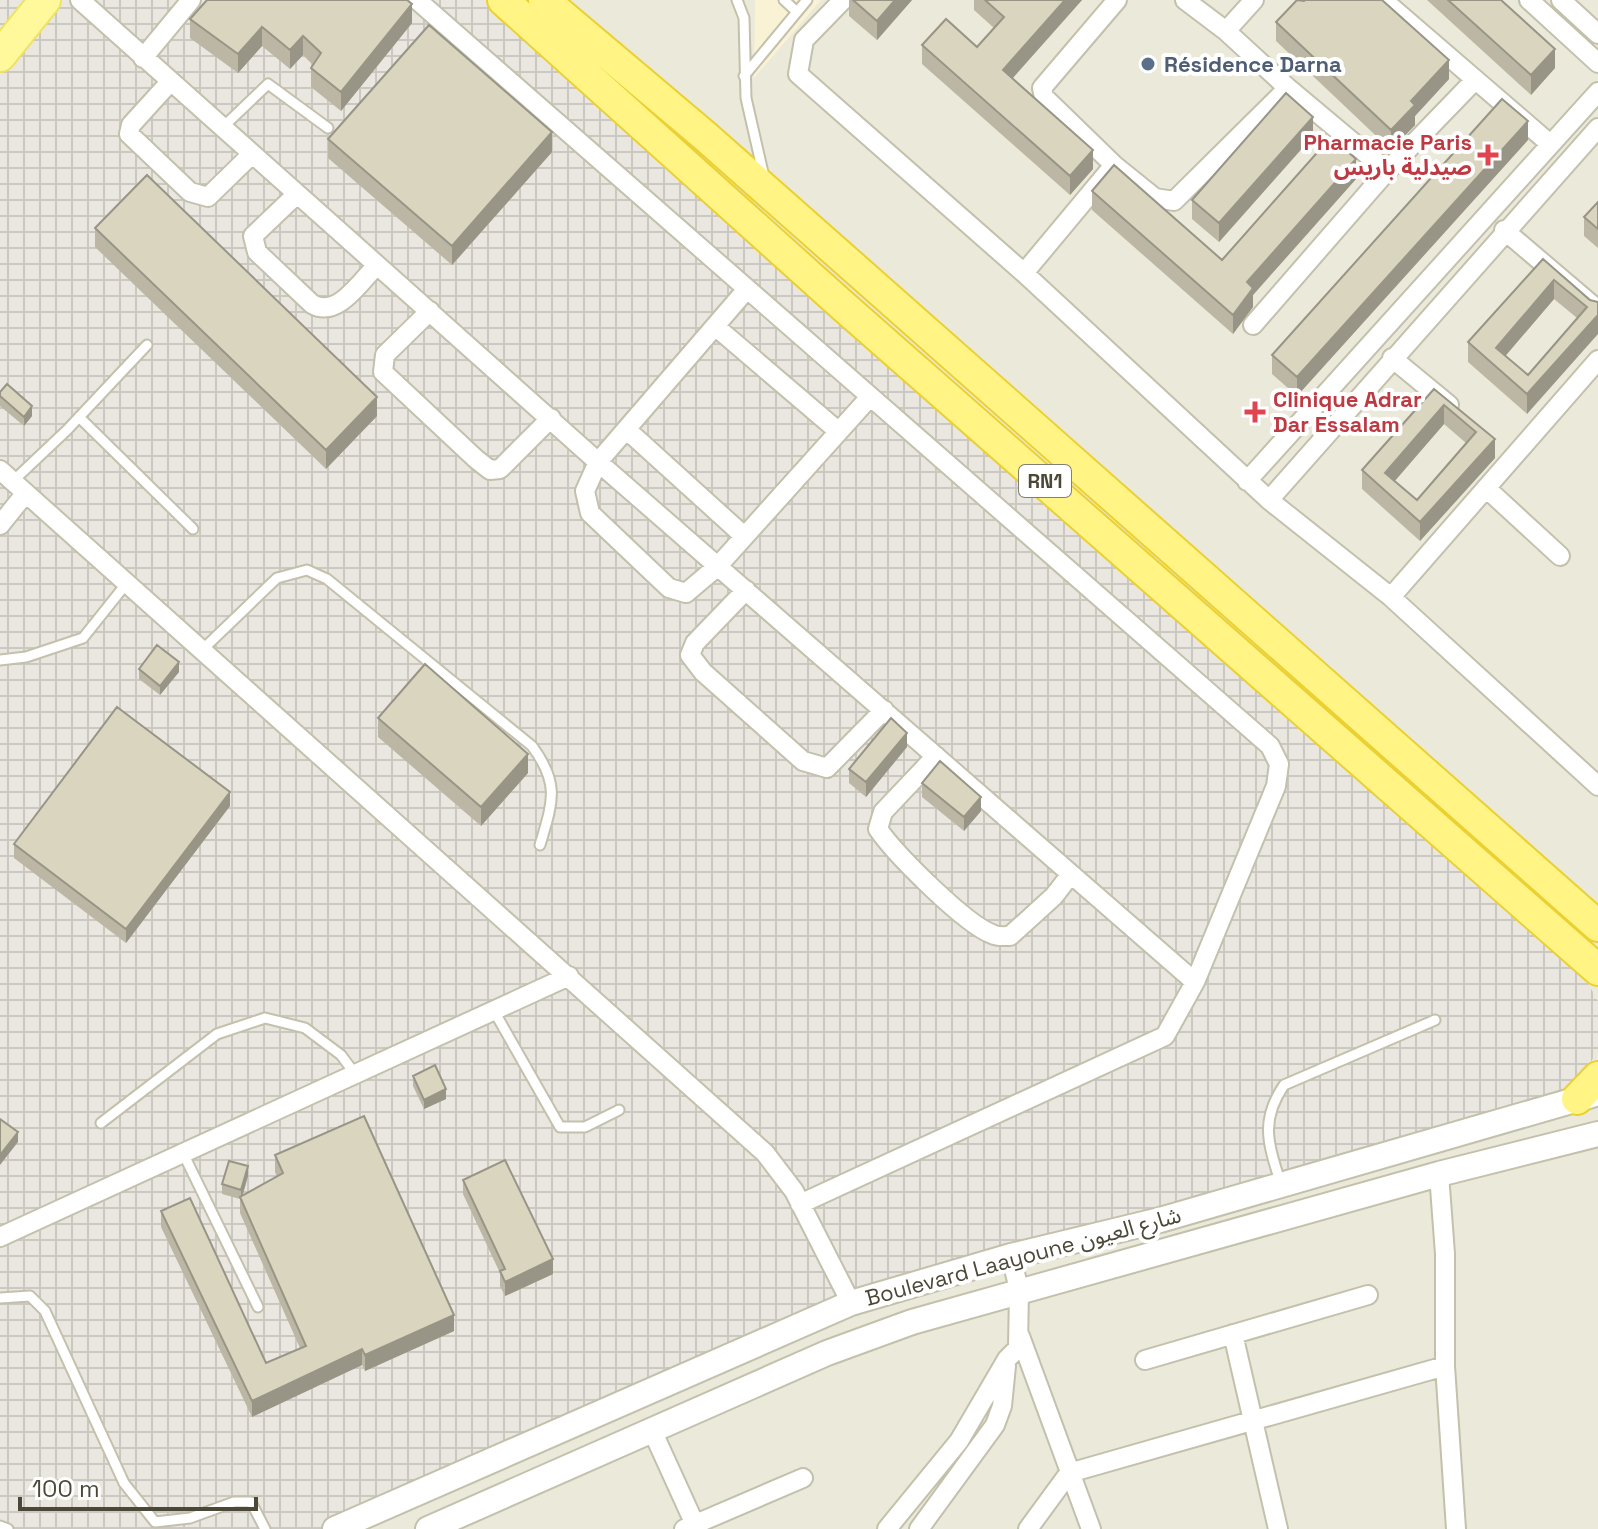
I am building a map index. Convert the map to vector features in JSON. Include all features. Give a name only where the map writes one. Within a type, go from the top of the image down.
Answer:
[{"type":"highway","name":"RN1","points":[[503,0],[842,305],[1172,592],[1598,970]]},
{"type":"highway","name":"RN1","points":[[544,0],[767,192],[1598,926]]},
{"type":"highway","points":[[1588,1096],[1598,1077]]},
{"type":"main road","points":[[4,43],[45,0]]},
{"type":"street","points":[[80,0],[598,462],[1195,982]]},
{"type":"street","points":[[143,58],[191,0]]},
{"type":"street","points":[[417,0],[1277,755],[1276,786],[1195,982],[1172,1029],[1156,1042],[800,1204]]},
{"type":"street","points":[[843,0],[804,40],[798,74],[1024,273],[1247,481],[1391,597],[1500,701],[1598,786]]},
{"type":"street","points":[[1117,0],[1042,88],[1044,97],[1114,165],[1155,198],[1174,201],[1288,88]]},
{"type":"street","points":[[1185,0],[1226,31],[1387,171]]},
{"type":"street","points":[[1226,31],[1254,0]]},
{"type":"street","points":[[1383,0],[1549,143]]},
{"type":"street","points":[[1529,0],[1598,63]]},
{"type":"street","points":[[1561,0],[1598,34]]},
{"type":"street","points":[[1253,325],[1387,171],[1475,80]]},
{"type":"street","points":[[170,82],[131,125],[129,134],[190,192],[208,197],[252,154]]},
{"type":"street","points":[[1247,481],[1598,92]]},
{"type":"street","points":[[1269,500],[1504,230],[1598,128]]},
{"type":"street","points":[[1024,273],[1114,165]]},
{"type":"street","points":[[297,194],[253,236],[252,243],[257,252],[312,304],[322,310],[334,308],[377,265]]},
{"type":"street","points":[[1504,230],[1598,310]]},
{"type":"street","points":[[747,289],[598,462],[585,491],[590,513],[669,588],[686,593],[718,566],[869,398]]},
{"type":"street","points":[[430,311],[385,355],[383,372],[476,459],[490,470],[500,469],[551,418]]},
{"type":"street","points":[[716,327],[838,431]]},
{"type":"street","points":[[1392,358],[1464,418]]},
{"type":"street","points":[[1391,597],[1486,488],[1506,452],[1598,360]]},
{"type":"street","points":[[627,430],[744,536]]},
{"type":"street","points":[[0,525],[12,482],[765,1153],[786,1177],[851,1303]]},
{"type":"street","points":[[1486,488],[1560,556]]},
{"type":"street","points":[[746,590],[695,643],[690,655],[703,672],[803,761],[827,768],[884,710]]},
{"type":"street","points":[[936,756],[883,812],[878,829],[890,846],[975,925],[994,936],[1010,936],[1054,896],[1071,874]]},
{"type":"street","points":[[0,1237],[569,976]]},
{"type":"street","name":"Boulevard Laayoune شارع العيون","points":[[335,1529],[851,1303],[1011,1256],[1160,1220],[1588,1096]]},
{"type":"street","name":"Boulevard Laayoune شارع العيون","points":[[428,1529],[651,1428],[858,1341],[1019,1290],[1439,1174],[1598,1134]]},
{"type":"street","points":[[1439,1174],[1445,1254],[1445,1366],[1456,1529]]},
{"type":"street","points":[[887,1529],[959,1441],[1007,1359],[1018,1348],[1019,1290],[1011,1256]]},
{"type":"street","points":[[1145,1360],[1368,1295]]},
{"type":"street","points":[[1233,1334],[1250,1419],[1278,1529]]},
{"type":"street","points":[[1020,1336],[1048,1404],[1069,1473],[1091,1529]]},
{"type":"street","points":[[919,1529],[995,1425],[1002,1406],[1007,1359]]},
{"type":"street","points":[[1028,1529],[1069,1473],[1445,1366]]},
{"type":"street","points":[[651,1428],[692,1527],[803,1478]]},
{"type":"lane","points":[[737,0],[744,18],[744,76],[767,192]]},
{"type":"lane","points":[[784,0],[797,12]]},
{"type":"lane","points":[[744,76],[807,0]]},
{"type":"lane","points":[[222,128],[268,84],[275,86],[328,128]]},
{"type":"lane","points":[[12,482],[147,345]]},
{"type":"lane","points":[[79,417],[193,529]]},
{"type":"lane","points":[[201,651],[277,578],[307,570],[327,579],[532,746],[548,767],[553,784],[540,845]]},
{"type":"lane","points":[[0,660],[26,657],[83,638],[126,584]]},
{"type":"lane","points":[[494,1011],[560,1127],[585,1127],[619,1110]]},
{"type":"lane","points":[[101,1123],[217,1034],[265,1018],[305,1028],[341,1055],[355,1074]]},
{"type":"lane","points":[[1281,1185],[1269,1145],[1270,1106],[1284,1085],[1435,1020]]},
{"type":"lane","points":[[183,1153],[258,1307]]},
{"type":"lane","points":[[0,1298],[30,1296],[45,1311],[124,1483],[155,1522],[190,1518],[234,1502],[251,1502],[265,1529]]},
{"type":"lane","points":[[0,1526],[8,1529]]},
{"type":"shaded area","points":[[0,0],[520,0],[1585,978],[1598,1001],[1598,1049],[1570,1102],[840,1307],[351,1529],[0,1529]]},
{"type":"shaded area","points":[[483,0],[1598,0],[1598,1001],[1585,978]]},
{"type":"shaded area","points":[[755,0],[821,0],[754,78]]},
{"type":"shaded area","points":[[1598,1049],[1598,1529],[351,1529],[840,1307],[1570,1102]]},
{"type":"building","points":[[207,0],[407,0],[412,4],[341,92],[311,68],[321,53],[303,36],[290,50],[262,27],[238,54],[190,19]]},
{"type":"building","points":[[853,0],[895,0],[877,21]]},
{"type":"building","points":[[985,0],[1065,0],[1003,70],[1093,150],[1070,176],[922,45],[946,19],[977,47],[1004,17]]},
{"type":"building","points":[[1297,0],[1382,0],[1449,60],[1411,101],[1415,105],[1391,130],[1276,22]]},
{"type":"building","points":[[1448,0],[1501,0],[1555,49],[1531,75]]},
{"type":"building","points":[[429,25],[552,132],[452,246],[328,139]]},
{"type":"building","points":[[1286,93],[1313,117],[1219,223],[1192,200]]},
{"type":"building","points":[[1502,99],[1528,121],[1297,377],[1272,355]]},
{"type":"building","points":[[1331,137],[1356,159],[1247,282],[1253,288],[1233,315],[1092,191],[1114,165],[1222,260]]},
{"type":"building","points":[[147,175],[377,397],[326,450],[95,228]]},
{"type":"building","points":[[1598,202],[1598,229],[1584,217]]},
{"type":"building","points":[[1543,259],[1590,300],[1598,302],[1598,315],[1527,394],[1468,342]],"holes":[[[1554,280],[1587,307],[1528,375],[1496,348]]]},
{"type":"building","points":[[7,384],[32,406],[24,417],[0,396]]},
{"type":"building","points":[[1434,389],[1495,439],[1420,522],[1362,470]],"holes":[[[1444,405],[1476,432],[1417,500],[1385,473]]]},
{"type":"building","points":[[157,645],[179,662],[160,686],[139,669]]},
{"type":"building","points":[[425,664],[528,754],[481,807],[378,718]]},
{"type":"building","points":[[117,707],[230,792],[126,929],[14,844]]},
{"type":"building","points":[[891,718],[907,733],[866,782],[849,769]]},
{"type":"building","points":[[940,761],[981,797],[964,817],[922,783]]},
{"type":"building","points":[[435,1065],[446,1089],[424,1100],[413,1076]]},
{"type":"building","points":[[364,1116],[454,1315],[365,1355],[362,1349],[252,1401],[161,1211],[190,1198],[266,1363],[306,1346],[240,1197],[283,1173],[275,1155]]},
{"type":"building","points":[[0,1119],[18,1132],[0,1155]]},
{"type":"building","points":[[505,1160],[553,1259],[505,1282],[500,1271],[505,1269],[463,1180]]},
{"type":"building","points":[[229,1161],[248,1166],[241,1190],[222,1184]]},
{"type":"place","name":"Résidence Darna","points":[[1148,64]]},
{"type":"place","name":"Pharmacie Paris صيدلية باريس","points":[[1488,155]]},
{"type":"place","name":"Clinique Adrar Dar Essalam","points":[[1255,412]]}]
